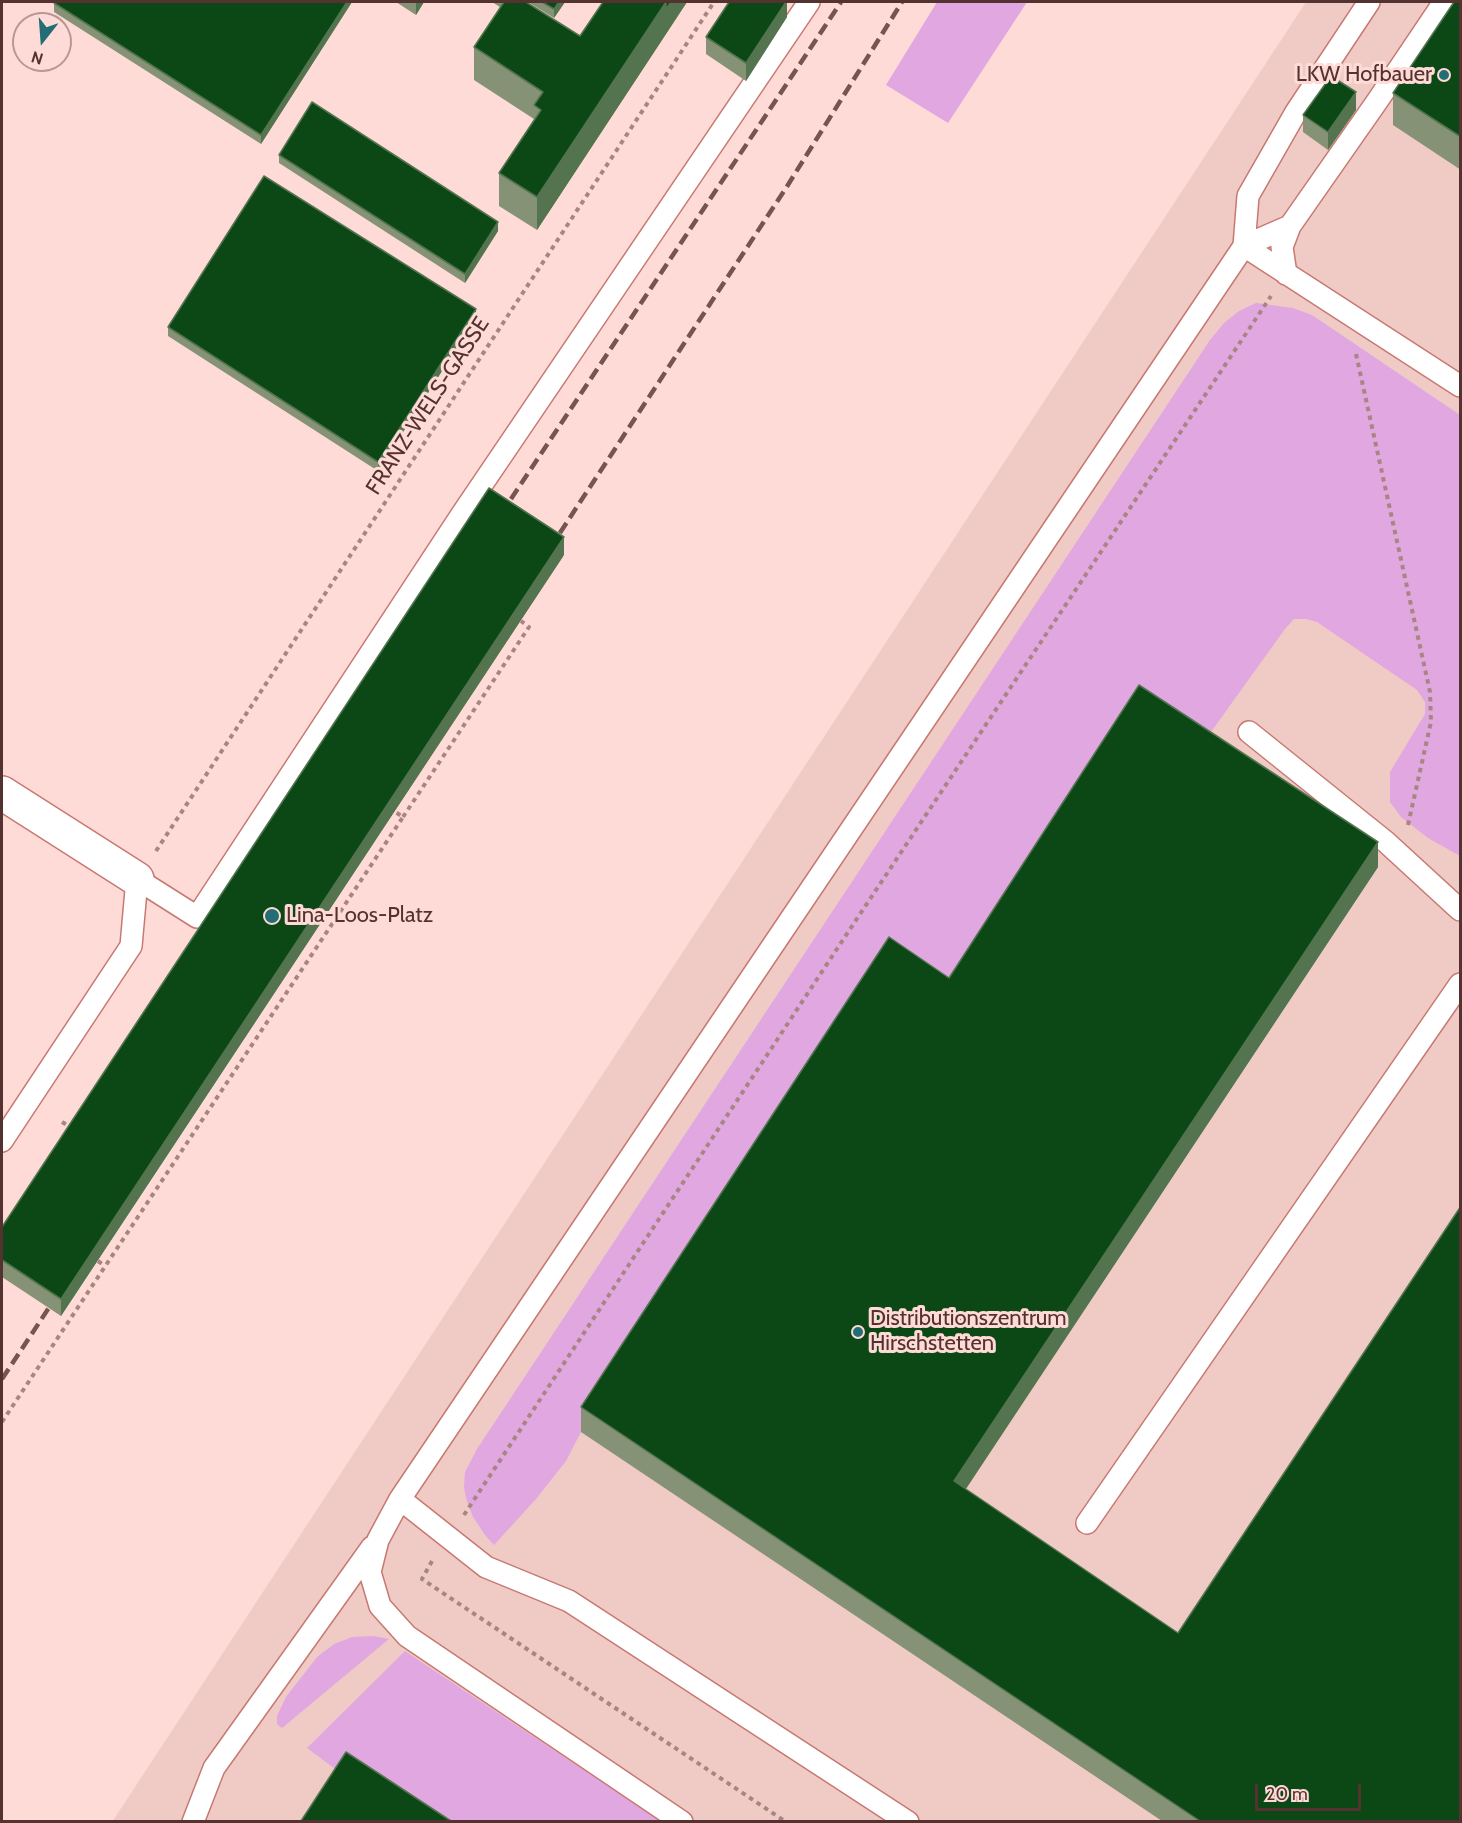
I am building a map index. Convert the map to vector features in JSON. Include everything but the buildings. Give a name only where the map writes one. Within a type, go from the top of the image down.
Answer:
[{"type":"street","points":[[2,793],[137,879]]},
{"type":"lane","points":[[2,1141],[131,946],[137,879],[197,917],[462,514],[810,2]]},
{"type":"lane","points":[[193,1821],[214,1768],[378,1540],[400,1499],[1244,246],[1248,196],[1296,112],[1368,2]]},
{"type":"lane","points":[[1286,274],[1282,247],[1290,226],[1444,2]]},
{"type":"lane","points":[[1244,246],[1290,226]]},
{"type":"lane","points":[[1244,246],[1461,386]]},
{"type":"lane","points":[[1249,732],[1401,855],[1461,910]]},
{"type":"lane","points":[[1087,1523],[1461,984]]},
{"type":"lane","points":[[400,1499],[486,1567],[568,1601],[908,1821]]},
{"type":"lane","points":[[378,1540],[370,1572],[380,1606],[407,1636],[682,1821]]},
{"type":"path","name":"FRANZ-WELS-GASSE","points":[[170,829],[714,2]]},
{"type":"path","points":[[786,1821],[422,1579],[434,1557],[1286,274]]},
{"type":"path","points":[[1347,312],[1430,692],[1431,722],[1401,855]]},
{"type":"path","points":[[2,1422],[529,627],[521,621]]},
{"type":"path","points":[[383,804],[403,817]]},
{"type":"path","points":[[62,1122],[72,1128]]},
{"type":"path","points":[[98,1261],[105,1266]]},
{"type":"shaded area","points":[[937,2],[1027,2],[948,123],[886,85]]},
{"type":"shaded area","points":[[1306,2],[1460,2],[1460,1821],[112,1822]]},
{"type":"shaded area","points":[[1256,303],[1293,308],[1312,315],[1460,415],[1460,856],[1428,838],[1401,817],[1390,802],[1390,772],[1425,714],[1425,702],[1417,690],[1317,622],[1294,619],[1198,750],[949,1003],[581,1432],[566,1461],[536,1499],[494,1545],[473,1517],[464,1487],[465,1472],[477,1449],[1210,340],[1224,323],[1239,311]]},
{"type":"shaded area","points":[[374,1636],[389,1639],[282,1728],[277,1724],[277,1716],[286,1697],[317,1657],[334,1644],[352,1637]]},
{"type":"shaded area","points":[[405,1651],[660,1821],[413,1821],[307,1748]]},
{"type":"railway","points":[[501,514],[841,2]]},
{"type":"railway","points":[[550,548],[786,188],[902,2]]},
{"type":"railway","points":[[2,1379],[58,1294]]},
{"type":"place","name":"LKW Hofbauer","points":[[1444,75]]},
{"type":"place","name":"Lina-Loos-Platz","points":[[272,916]]},
{"type":"place","name":"Distributionszentrum Hirschstetten","points":[[858,1332]]}]
